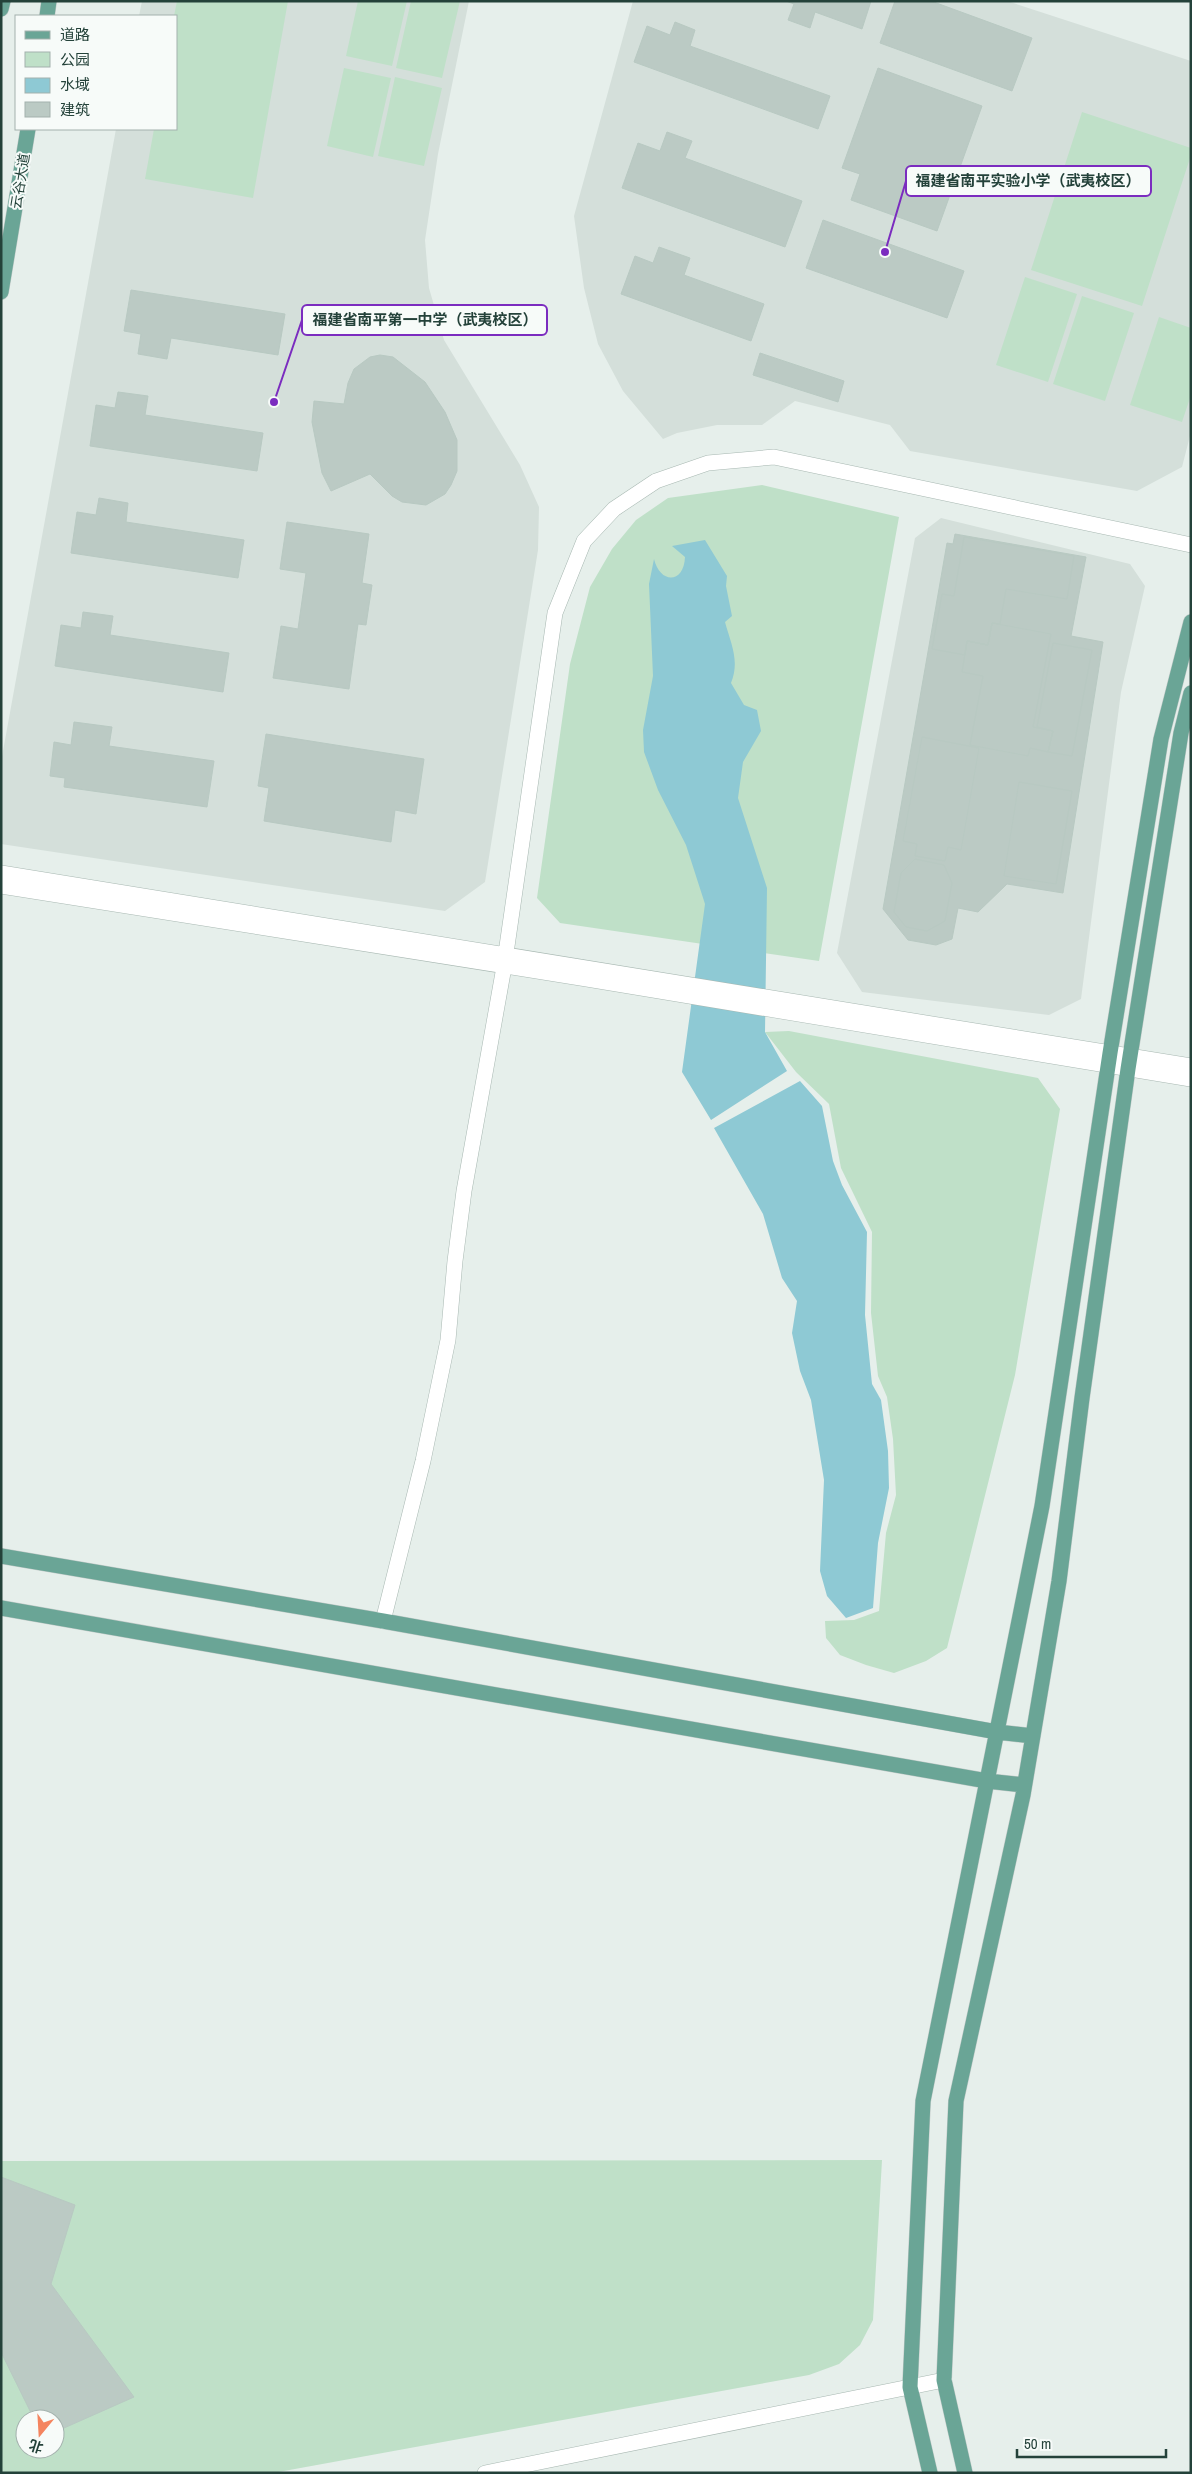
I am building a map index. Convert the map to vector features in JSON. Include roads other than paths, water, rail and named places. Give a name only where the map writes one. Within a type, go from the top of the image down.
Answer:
[{"type":"main road","points":[[1,9],[3,1]]},
{"type":"main road","points":[[47,15],[49,1]]},
{"type":"main road","name":"云谷大道","points":[[1,292],[28,130]]},
{"type":"main road","points":[[930,2473],[910,2388],[923,2101],[1042,1506],[1110,1059],[1162,739],[1191,622]]},
{"type":"main road","points":[[966,2473],[944,2380],[956,2101],[1024,1785],[1059,1581],[1082,1398],[1129,1063],[1179,742],[1191,693]]},
{"type":"main road","points":[[1,1556],[383,1621],[997,1732],[1033,1736]]},
{"type":"main road","points":[[1,1608],[987,1781],[1024,1785]]},
{"type":"street","points":[[383,1621],[423,1461],[448,1340],[454,1260],[464,1191],[505,960],[555,613],[584,541],[614,509],[656,481],[708,462],[774,457],[1191,545]]},
{"type":"street","points":[[1,873],[588,974],[1110,1059],[1191,1080]]},
{"type":"street","points":[[1,886],[505,960]]},
{"type":"street","points":[[1129,1063],[1191,1066]]},
{"type":"street","points":[[485,2473],[944,2380]]},
{"type":"water","points":[[705,540],[727,576],[726,586],[732,616],[725,622],[735,660],[734,675],[731,683],[744,705],[757,710],[761,731],[743,762],[738,798],[767,888],[765,1032],[787,1071],[711,1120],[682,1072],[705,904],[686,845],[658,790],[644,752],[643,730],[653,676],[649,584],[654,559],[661,573],[671,577],[676,576],[684,566],[685,557],[672,546]]},
{"type":"water","points":[[800,1081],[822,1106],[833,1161],[842,1185],[867,1232],[865,1315],[872,1384],[881,1400],[888,1451],[889,1488],[878,1543],[873,1608],[846,1618],[827,1596],[820,1571],[824,1480],[811,1400],[800,1371],[792,1333],[797,1301],[782,1278],[763,1214],[714,1128]]},
{"type":"place","name":"福建省南平实验小学（武夷校区）","points":[[885,252]]},
{"type":"place","name":"福建省南平第一中学（武夷校区）","points":[[274,402]]}]
